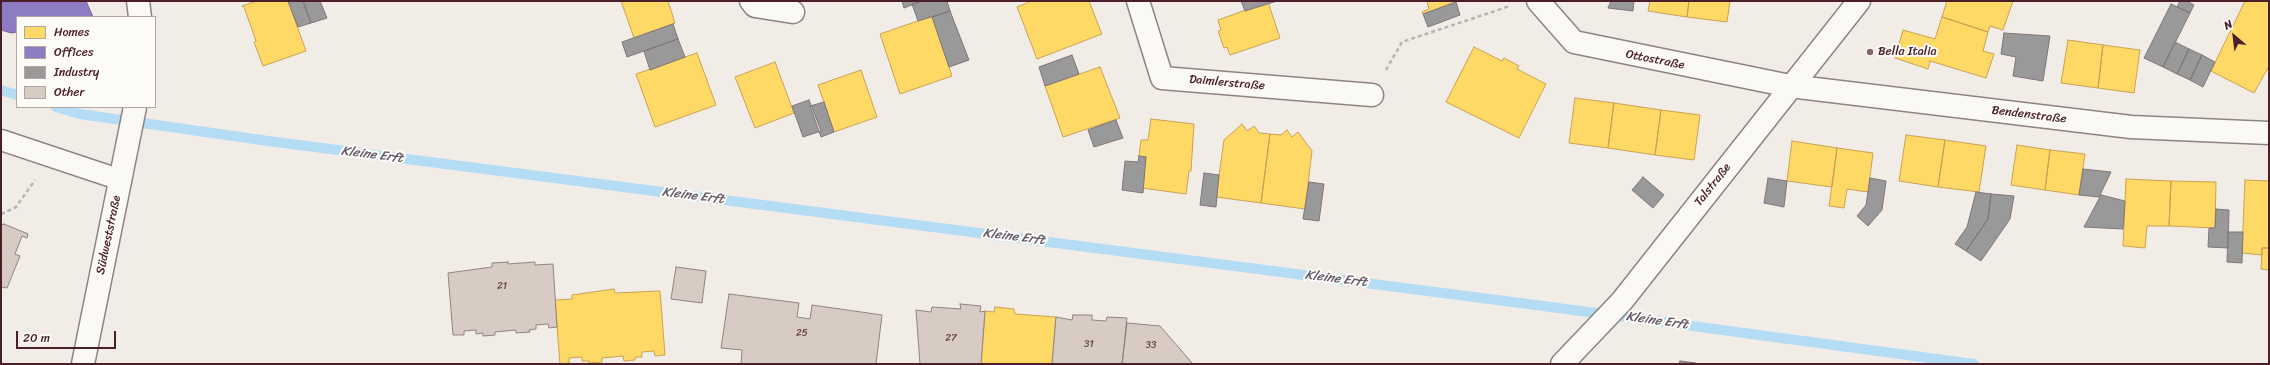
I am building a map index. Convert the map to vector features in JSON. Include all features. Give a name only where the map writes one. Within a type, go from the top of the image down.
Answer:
[{"type":"street","points":[[138,1],[140,16]]},
{"type":"street","points":[[751,1],[754,6],[793,12]]},
{"type":"street","name":"Daimlerstraße","points":[[1138,1],[1162,78],[1372,95]]},
{"type":"street","name":"Talstraße","points":[[1562,364],[1591,336],[1622,301],[1790,86],[1859,1]]},
{"type":"street","name":"Ottostraße","points":[[1528,2],[1574,42],[1790,86]]},
{"type":"street","name":"Bendenstraße","points":[[1790,86],[2131,127],[2269,133]]},
{"type":"street","name":"Südweststraße","points":[[83,364],[135,108]]},
{"type":"lane","points":[[1,140],[121,180]]},
{"type":"path","points":[[1372,95],[1402,42],[1528,2]]},
{"type":"path","points":[[1,214],[16,208],[51,156]]},
{"type":"building: Homes","points":[[257,1],[288,1],[306,51],[263,66],[254,42],[256,41],[244,7],[242,6]]},
{"type":"building: Homes","points":[[621,1],[668,1],[675,23],[634,38]]},
{"type":"building: Homes","points":[[1032,1],[1089,1],[1102,34],[1037,59],[1017,7]]},
{"type":"building: Homes","points":[[1427,1],[1459,1],[1423,14],[1422,12],[1429,9]]},
{"type":"building: Homes","points":[[1650,1],[1689,1],[1687,17],[1648,11]]},
{"type":"building: Homes","points":[[1689,1],[1730,1],[1727,22],[1687,17]]},
{"type":"building: Homes","points":[[1947,1],[2013,1],[2003,30],[1990,26],[1988,32],[1942,17]]},
{"type":"building: Homes","points":[[2245,1],[2269,1],[2269,66],[2254,93],[2211,71]]},
{"type":"building: Homes","points":[[1268,2],[1280,38],[1230,55],[1227,47],[1224,48],[1218,31],[1221,30],[1218,20]]},
{"type":"building: Homes","points":[[932,16],[952,76],[900,94],[880,34]]},
{"type":"building: Homes","points":[[1942,17],[1988,32],[1983,51],[1994,54],[1986,78],[1930,61],[1928,69],[1895,58],[1903,30],[1935,39]]},
{"type":"building: Homes","points":[[2068,40],[2103,45],[2098,88],[2061,83]]},
{"type":"building: Homes","points":[[2103,45],[2140,50],[2134,93],[2098,88]]},
{"type":"building: Homes","points":[[1474,47],[1502,61],[1504,58],[1519,66],[1517,69],[1546,84],[1519,138],[1446,102]]},
{"type":"building: Homes","points":[[697,53],[716,105],[655,127],[636,74]]},
{"type":"building: Homes","points":[[775,62],[794,113],[755,128],[735,77]]},
{"type":"building: Homes","points":[[1100,67],[1120,118],[1063,137],[1045,86]]},
{"type":"building: Homes","points":[[861,70],[877,117],[834,132],[818,85]]},
{"type":"building: Homes","points":[[1575,98],[1614,103],[1608,148],[1569,143]]},
{"type":"building: Homes","points":[[1614,103],[1661,110],[1655,155],[1608,148]]},
{"type":"building: Homes","points":[[1661,110],[1700,115],[1694,160],[1655,155]]},
{"type":"building: Homes","points":[[1151,119],[1194,124],[1191,171],[1189,171],[1186,194],[1142,188],[1146,157],[1139,156],[1141,140],[1148,140]]},
{"type":"building: Homes","points":[[1242,124],[1247,131],[1254,126],[1259,133],[1270,134],[1261,203],[1216,197],[1224,140]]},
{"type":"building: Homes","points":[[1287,130],[1292,137],[1298,132],[1312,151],[1305,209],[1261,203],[1270,134],[1281,135]]},
{"type":"building: Homes","points":[[1906,135],[1945,140],[1938,187],[1899,181]]},
{"type":"building: Homes","points":[[1945,140],[1986,146],[1979,192],[1938,187]]},
{"type":"building: Homes","points":[[1792,141],[1837,148],[1832,187],[1787,181]]},
{"type":"building: Homes","points":[[2017,145],[2050,150],[2045,190],[2011,185]]},
{"type":"building: Homes","points":[[1837,148],[1873,153],[1868,192],[1847,189],[1844,208],[1829,206]]},
{"type":"building: Homes","points":[[2050,150],[2085,154],[2079,195],[2045,190]]},
{"type":"building: Homes","points":[[2126,179],[2171,181],[2169,226],[2147,226],[2145,248],[2123,246]]},
{"type":"building: Homes","points":[[2245,180],[2269,181],[2269,248],[2262,248],[2262,255],[2242,253]]},
{"type":"building: Homes","points":[[2171,181],[2216,182],[2215,228],[2169,226]]},
{"type":"building: Homes","points":[[2262,248],[2269,248],[2269,270],[2261,269]]},
{"type":"building: Homes","points":[[614,289],[615,293],[660,291],[665,355],[655,356],[654,351],[642,352],[642,357],[635,357],[635,360],[624,361],[623,356],[602,358],[602,362],[589,363],[589,361],[582,361],[582,357],[569,358],[569,363],[560,364],[555,300],[572,299],[572,295]]},
{"type":"building: Homes","points":[[995,307],[1014,309],[1015,314],[1056,317],[1052,364],[981,364],[985,311],[994,312]]},
{"type":"building: Offices","points":[[1,1],[86,1],[93,16],[16,16],[16,32],[11,33],[1,30]]},
{"type":"building: Industry","points":[[288,1],[303,1],[311,23],[298,27]]},
{"type":"building: Industry","points":[[303,1],[320,1],[327,18],[311,23]]},
{"type":"building: Industry","points":[[902,1],[922,1],[904,8]]},
{"type":"building: Industry","points":[[922,1],[947,1],[950,11],[918,21],[912,4]]},
{"type":"building: Industry","points":[[1241,1],[1277,1],[1245,11]]},
{"type":"building: Industry","points":[[1611,1],[1634,1],[1633,11],[1608,8]]},
{"type":"building: Industry","points":[[2180,1],[2186,1],[2194,5],[2190,13],[2177,7]]},
{"type":"building: Industry","points":[[1456,2],[1460,15],[1428,27],[1423,14]]},
{"type":"building: Industry","points":[[2171,4],[2190,13],[2163,67],[2144,58]]},
{"type":"building: Industry","points":[[950,11],[969,60],[949,67],[932,17]]},
{"type":"building: Industry","points":[[673,24],[678,39],[627,57],[622,42]]},
{"type":"building: Industry","points":[[2004,33],[2050,36],[2043,81],[2013,76],[2016,57],[2001,54]]},
{"type":"building: Industry","points":[[678,39],[685,57],[650,70],[644,51]]},
{"type":"building: Industry","points":[[2175,42],[2189,49],[2177,74],[2163,67]]},
{"type":"building: Industry","points":[[2189,49],[2202,55],[2190,80],[2177,74]]},
{"type":"building: Industry","points":[[1072,55],[1079,74],[1045,86],[1039,67]]},
{"type":"building: Industry","points":[[2202,55],[2215,62],[2203,87],[2190,80]]},
{"type":"building: Industry","points":[[809,100],[821,131],[803,137],[792,106]]},
{"type":"building: Industry","points":[[824,102],[834,132],[821,137],[810,106]]},
{"type":"building: Industry","points":[[1116,120],[1123,138],[1094,147],[1088,130]]},
{"type":"building: Industry","points":[[1139,156],[1146,157],[1143,193],[1122,190],[1125,161],[1138,162]]},
{"type":"building: Industry","points":[[2083,169],[2111,172],[2099,197],[2079,195]]},
{"type":"building: Industry","points":[[1204,173],[1219,175],[1216,207],[1200,205]]},
{"type":"building: Industry","points":[[1643,177],[1664,195],[1653,208],[1632,190]]},
{"type":"building: Industry","points":[[1768,178],[1787,181],[1784,207],[1764,203]]},
{"type":"building: Industry","points":[[1870,178],[1886,181],[1882,210],[1868,226],[1857,216],[1866,205]]},
{"type":"building: Industry","points":[[1309,182],[1324,184],[1319,221],[1303,219]]},
{"type":"building: Industry","points":[[1976,192],[1991,194],[1988,219],[1966,251],[1955,244],[1967,227]]},
{"type":"building: Industry","points":[[1991,194],[2014,196],[2010,219],[1981,261],[1966,251],[1988,219]]},
{"type":"building: Industry","points":[[2101,195],[2125,201],[2123,229],[2084,227]]},
{"type":"building: Industry","points":[[2216,209],[2229,210],[2228,248],[2208,247],[2209,228],[2215,228]]},
{"type":"building: Industry","points":[[2228,232],[2243,232],[2242,263],[2227,262]]},
{"type":"building: Industry","points":[[1680,361],[1696,363],[1679,364]]},
{"type":"building: Other","points":[[4,224],[28,234],[27,238],[22,236],[15,254],[20,256],[7,288],[1,287],[1,225]]},
{"type":"building: Other","points":[[508,262],[508,264],[535,262],[535,265],[553,264],[557,327],[549,328],[548,324],[536,325],[536,329],[529,330],[530,332],[516,333],[516,330],[495,332],[495,335],[483,336],[483,333],[476,334],[476,330],[464,331],[464,335],[453,335],[448,273],[492,267],[492,263]]},
{"type":"building: Other","points":[[676,267],[706,271],[702,303],[671,299]]},
{"type":"building: Other","points":[[729,294],[799,303],[797,317],[810,319],[812,305],[882,315],[876,364],[741,364],[742,350],[721,348]]},
{"type":"building: Other","points":[[960,304],[981,306],[980,312],[985,311],[981,364],[920,364],[916,310],[931,312],[932,307],[961,309]]},
{"type":"building: Other","points":[[1073,315],[1092,315],[1092,320],[1106,321],[1107,317],[1127,318],[1122,364],[1052,364],[1056,317],[1072,320]]},
{"type":"building: Other","points":[[1127,323],[1160,326],[1193,364],[1122,364]]},
{"type":"waterway","name":"Kleine Erft","points":[[1,90],[16,95]]},
{"type":"waterway","name":"Kleine Erft","points":[[59,108],[80,114],[268,141],[1551,307],[1974,364]]},
{"type":"place","name":"Bella Italia","points":[[1870,52]]}]
